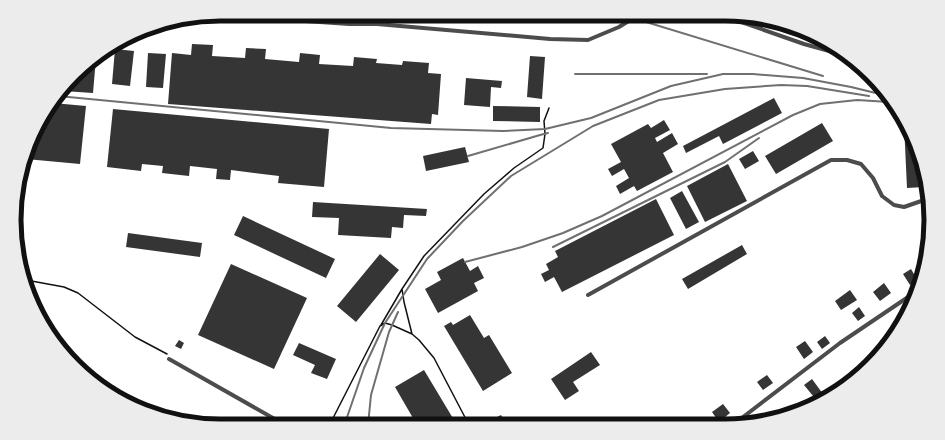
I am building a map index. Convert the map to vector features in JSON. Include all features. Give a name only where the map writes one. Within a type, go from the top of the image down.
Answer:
[{"type":"street","points":[[309,21],[349,24],[377,24],[542,38],[588,40],[619,27],[629,21]]},
{"type":"street","points":[[739,21],[804,44],[830,51]]},
{"type":"street","points":[[588,295],[831,160],[848,160],[861,164],[873,178],[882,196],[894,205],[904,207],[923,200]]},
{"type":"street","points":[[742,418],[840,343],[909,297]]},
{"type":"street","points":[[169,359],[275,419]]},
{"type":"path","points":[[333,419],[380,326],[424,256],[484,194],[514,168],[543,148],[545,134],[544,121],[549,108]]},
{"type":"path","points":[[31,281],[64,287],[78,293],[135,337],[167,354]]},
{"type":"path","points":[[402,289],[412,334]]},
{"type":"path","points":[[380,326],[385,323],[392,325],[412,334],[419,340],[434,358],[466,419]]},
{"type":"building","points":[[192,44],[213,45],[212,56],[245,58],[246,48],[266,49],[265,59],[299,62],[300,53],[320,55],[319,64],[353,66],[354,57],[377,59],[376,63],[402,65],[403,61],[429,63],[428,73],[441,74],[438,115],[432,114],[431,124],[168,104],[172,53],[191,55]]},
{"type":"building","points":[[118,49],[134,51],[130,86],[112,84],[115,51]]},
{"type":"building","points":[[148,53],[166,54],[163,88],[146,87]]},
{"type":"building","points":[[530,56],[545,57],[542,99],[527,97]]},
{"type":"building","points":[[95,65],[93,93],[68,91],[79,79]]},
{"type":"building","points":[[466,78],[502,81],[501,88],[491,87],[490,107],[464,105]]},
{"type":"building","points":[[774,98],[782,113],[723,144],[719,136],[686,153],[683,146]]},
{"type":"building","points":[[59,104],[86,106],[80,164],[31,159],[36,144],[48,120]]},
{"type":"building","points":[[493,106],[540,107],[540,122],[493,121]]},
{"type":"building","points":[[113,109],[329,129],[324,187],[278,183],[279,176],[231,170],[230,180],[216,179],[217,169],[190,166],[189,176],[162,173],[163,166],[142,164],[141,171],[107,167]]},
{"type":"building","points":[[664,120],[670,130],[655,138],[657,142],[672,133],[678,144],[663,153],[673,172],[637,191],[634,186],[620,194],[616,186],[629,178],[624,169],[612,176],[608,169],[621,162],[611,144],[648,124],[651,128]]},
{"type":"building","points":[[822,123],[833,141],[776,174],[765,156]]},
{"type":"building","points":[[905,135],[917,168],[921,187],[907,188]]},
{"type":"building","points":[[465,147],[469,162],[426,171],[423,156]]},
{"type":"building","points":[[753,151],[759,161],[745,169],[739,159]]},
{"type":"building","points":[[728,164],[747,201],[705,222],[687,186]]},
{"type":"building","points":[[682,191],[699,222],[686,229],[670,198]]},
{"type":"building","points":[[656,199],[674,235],[562,292],[554,277],[545,282],[541,274],[549,270],[546,264],[558,257],[555,251]]},
{"type":"building","points":[[313,202],[427,209],[426,216],[404,215],[403,228],[392,227],[391,238],[338,235],[339,218],[312,217]]},
{"type":"building","points":[[243,216],[335,259],[326,278],[234,235]]},
{"type":"building","points":[[128,233],[202,243],[200,257],[126,247]]},
{"type":"building","points":[[742,245],[747,254],[688,289],[682,279]]},
{"type":"building","points":[[380,254],[399,270],[356,322],[337,306]]},
{"type":"building","points":[[463,258],[470,271],[478,266],[484,278],[474,283],[478,291],[438,313],[425,289],[441,280],[437,272]]},
{"type":"building","points":[[231,264],[307,298],[274,369],[198,335]]},
{"type":"building","points":[[911,269],[915,277],[913,283],[910,285],[903,274]]},
{"type":"building","points":[[884,283],[891,293],[880,301],[873,292]]},
{"type":"building","points":[[850,290],[857,300],[841,310],[835,301]]},
{"type":"building","points":[[859,307],[865,316],[858,321],[852,313]]},
{"type":"building","points":[[470,315],[484,338],[489,335],[512,373],[483,391],[444,326],[451,322],[453,325]]},
{"type":"building","points":[[825,336],[830,343],[822,349],[817,342]]},
{"type":"building","points":[[179,340],[184,343],[181,349],[175,346]]},
{"type":"building","points":[[805,341],[813,352],[804,359],[796,347]]},
{"type":"building","points":[[299,343],[336,359],[327,379],[311,373],[315,365],[293,355]]},
{"type":"building","points":[[591,352],[600,365],[573,382],[579,391],[565,400],[551,379]]},
{"type":"building","points":[[424,370],[453,419],[414,419],[395,387]]},
{"type":"building","points":[[767,375],[773,383],[763,390],[757,382]]},
{"type":"building","points":[[812,379],[822,393],[814,397],[804,385]]},
{"type":"building","points":[[723,404],[730,413],[723,419],[717,419],[712,412]]},
{"type":"building","points":[[501,415],[503,419],[493,419]]},
{"type":"railway","points":[[643,21],[823,76]]},
{"type":"railway","points":[[575,74],[707,74]]},
{"type":"railway","points":[[64,97],[391,128],[503,131],[545,129],[591,118],[671,86],[723,74],[753,74],[803,78],[879,94]]},
{"type":"railway","points":[[346,419],[364,368],[385,323],[427,259],[463,221],[511,176],[593,126],[659,100],[725,89],[781,85],[807,86],[869,96]]},
{"type":"railway","points":[[465,262],[522,247],[563,233],[602,216],[793,115],[820,104],[857,100],[885,102]]},
{"type":"railway","points":[[468,156],[548,133]]},
{"type":"railway","points":[[553,247],[725,162],[759,138]]},
{"type":"railway","points":[[369,419],[371,395],[389,332],[398,312]]}]
